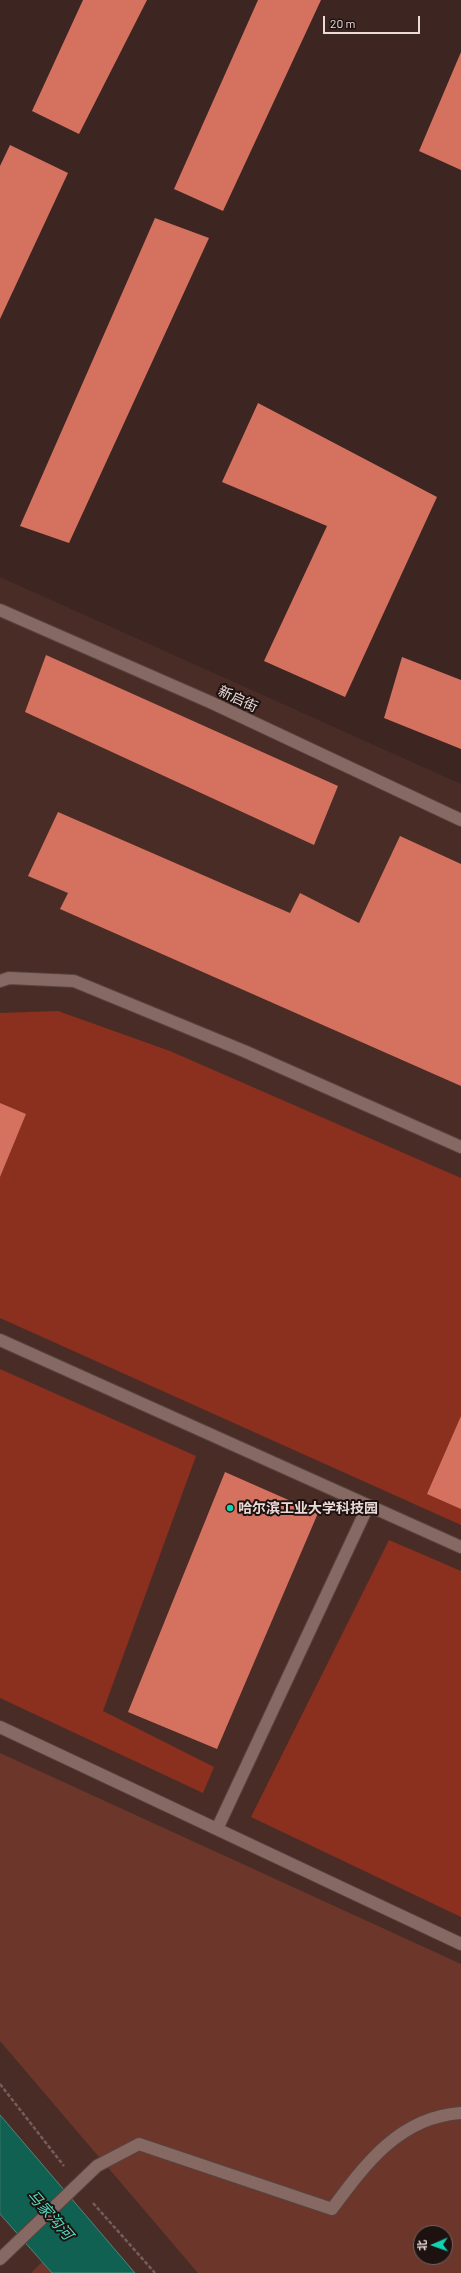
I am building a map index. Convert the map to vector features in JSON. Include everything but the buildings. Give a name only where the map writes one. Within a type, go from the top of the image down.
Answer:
[{"type":"street","name":"新启街","points":[[0,610],[210,702],[461,820]]},
{"type":"street","points":[[0,981],[9,978],[74,981],[244,1051],[461,1147]]},
{"type":"street","points":[[0,1340],[461,1547]]},
{"type":"street","points":[[217,1829],[368,1506]]},
{"type":"street","points":[[0,1727],[461,1944]]},
{"type":"street","points":[[0,2259],[97,2166],[140,2144],[332,2209],[349,2186],[385,2145],[415,2124],[445,2114],[461,2113]]},
{"type":"shaded area","name":"哈尔滨工业大学科技园","points":[[0,577],[461,784],[461,2273],[0,2273]]},
{"type":"shaded area","points":[[58,1011],[170,1051],[461,1178],[461,1525],[0,1318],[0,1013]]},
{"type":"shaded area","points":[[0,1369],[196,1456],[103,1711],[214,1767],[203,1793],[0,1698]]},
{"type":"shaded area","points":[[389,1540],[461,1571],[461,1917],[251,1817]]},
{"type":"shaded area","points":[[0,1753],[461,1964],[461,2273],[198,2273],[0,2041]]},
{"type":"shaded area","points":[[42,2262],[52,2273],[31,2273]]},
{"type":"water","name":"马家沟河","points":[[0,2115],[135,2273],[52,2273],[0,2214]]},
{"type":"place","name":"哈尔滨工业大学科技园","points":[[230,1508]]}]
